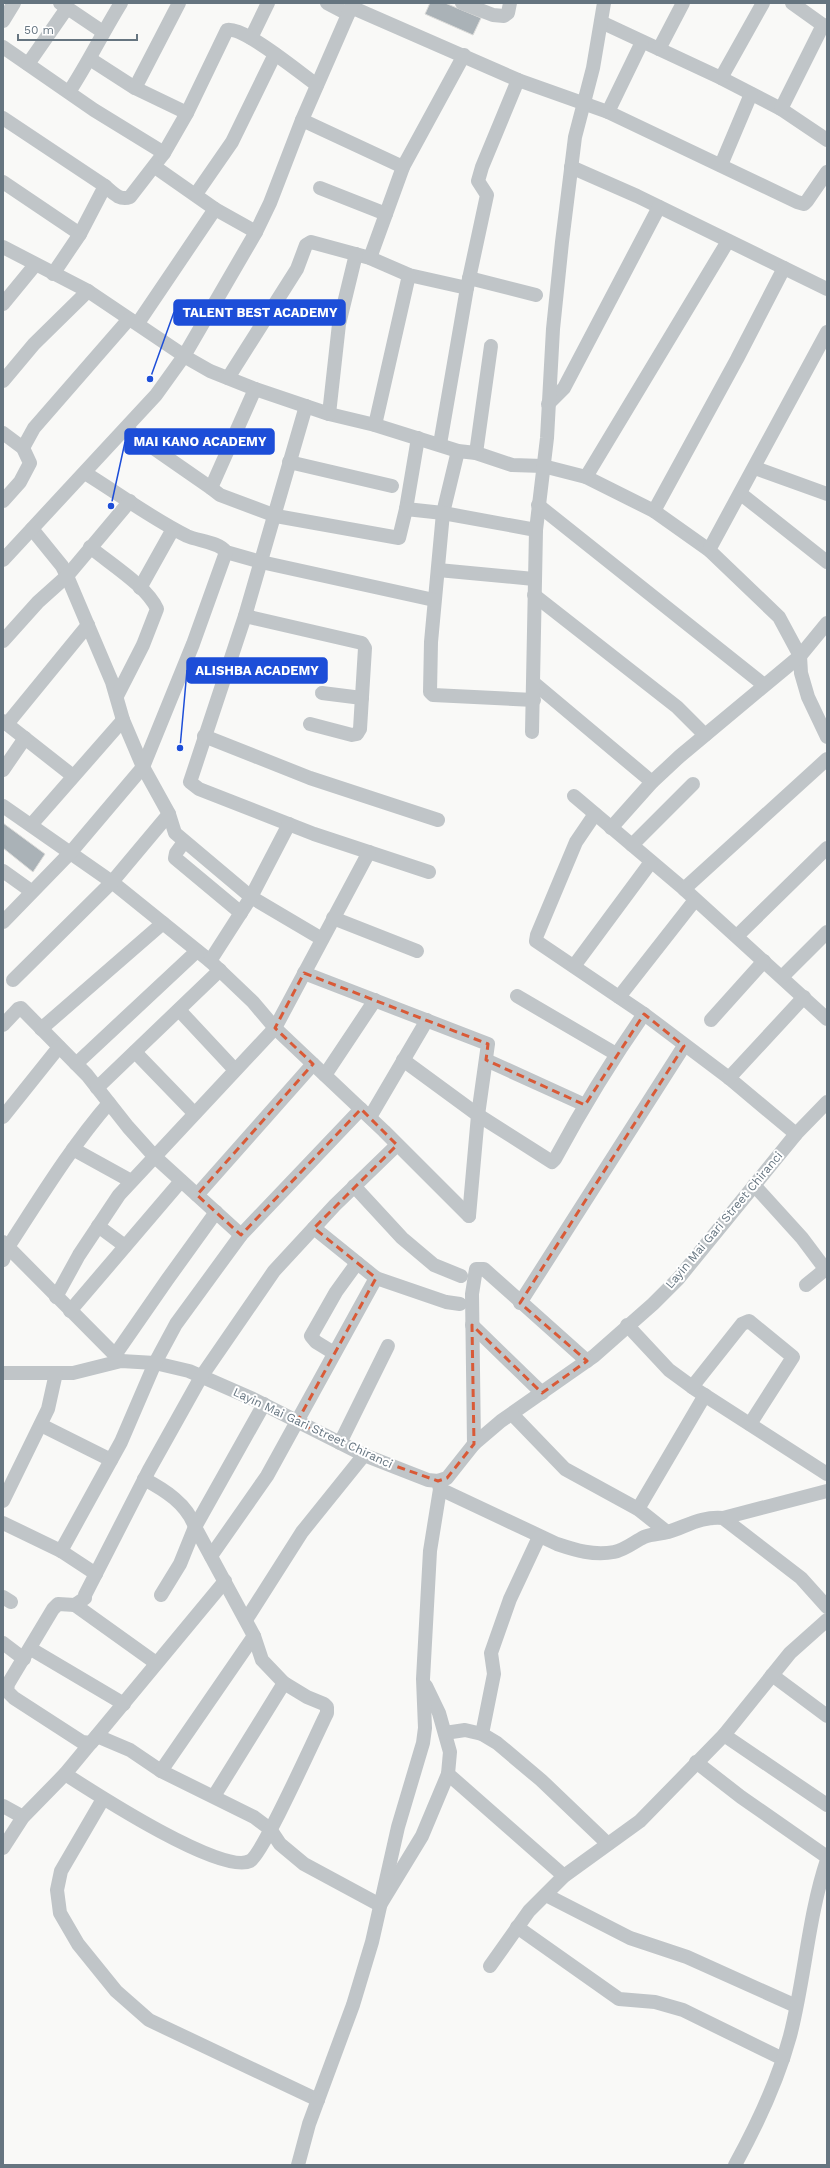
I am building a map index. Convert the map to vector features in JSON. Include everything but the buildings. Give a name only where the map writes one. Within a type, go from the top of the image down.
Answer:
[{"type":"street","points":[[3,21],[14,3]]},
{"type":"street","points":[[69,92],[90,60],[103,32],[121,3]]},
{"type":"street","points":[[134,88],[179,3]]},
{"type":"street","points":[[251,38],[268,3]]},
{"type":"street","points":[[327,3],[351,8],[464,55],[518,80],[584,105],[608,112],[804,204],[827,172]]},
{"type":"street","points":[[462,3],[493,15],[504,16],[508,13],[510,3]]},
{"type":"street","points":[[532,732],[534,700],[534,579],[536,530],[543,466],[553,329],[575,137],[584,105],[604,3]]},
{"type":"street","points":[[659,49],[684,3]]},
{"type":"street","points":[[722,78],[763,3]]},
{"type":"street","points":[[781,109],[825,27],[792,3]]},
{"type":"street","points":[[28,64],[64,6],[103,32]]},
{"type":"street","points":[[3,560],[126,429],[160,389],[184,356],[256,232],[270,203],[302,120],[351,8]]},
{"type":"street","points":[[601,22],[722,78],[781,109],[827,140]]},
{"type":"street","points":[[3,118],[106,186],[115,195],[127,198],[130,197],[164,153],[187,113],[227,30],[235,30],[251,38],[317,85]]},
{"type":"street","points":[[608,112],[642,42]]},
{"type":"street","points":[[3,47],[94,110],[164,153]]},
{"type":"street","points":[[196,194],[232,142],[275,54]]},
{"type":"street","points":[[370,258],[403,167],[464,55]]},
{"type":"street","points":[[90,60],[134,88],[187,113]]},
{"type":"street","points":[[440,444],[468,283],[487,196],[478,181],[482,167],[518,80]]},
{"type":"street","points":[[721,165],[751,94]]},
{"type":"street","points":[[302,120],[403,167]]},
{"type":"street","points":[[155,166],[215,209],[256,232]]},
{"type":"street","points":[[571,168],[659,207],[827,289]]},
{"type":"street","points":[[3,182],[80,234]]},
{"type":"street","points":[[53,274],[80,234],[106,186]]},
{"type":"street","points":[[320,188],[386,214]]},
{"type":"street","points":[[548,404],[564,388],[659,207]]},
{"type":"street","points":[[23,448],[34,428],[134,321],[215,209]]},
{"type":"street","points":[[586,477],[728,241]]},
{"type":"street","points":[[228,378],[297,269],[306,245],[316,242],[370,258],[409,275],[468,283],[536,295]]},
{"type":"street","points":[[3,247],[35,265],[88,291],[184,356],[210,371],[254,389],[329,414],[375,425],[440,444],[458,451],[476,453],[512,465],[543,466],[586,477],[654,511],[709,550],[779,617],[800,656],[801,673],[808,697],[826,730]]},
{"type":"street","points":[[329,414],[339,324],[356,254]]},
{"type":"street","points":[[3,304],[35,265]]},
{"type":"street","points":[[654,511],[737,360],[784,268]]},
{"type":"street","points":[[375,425],[409,275]]},
{"type":"street","points":[[3,381],[34,344],[88,291]]},
{"type":"street","points":[[709,550],[741,494],[827,332]]},
{"type":"street","points":[[476,453],[491,346]]},
{"type":"street","points":[[211,488],[254,389]]},
{"type":"street","points":[[306,406],[289,462],[276,516],[245,616],[190,782],[193,786],[289,824],[429,872]]},
{"type":"street","points":[[126,429],[220,494],[276,516],[399,538],[406,509],[418,438]]},
{"type":"street","points":[[3,433],[23,448],[30,463],[20,482],[3,502]]},
{"type":"street","points":[[458,451],[443,513],[434,600],[429,681],[431,694],[534,700]]},
{"type":"street","points":[[289,462],[392,486]]},
{"type":"street","points":[[755,468],[827,494]]},
{"type":"street","points":[[85,473],[172,529],[192,538],[222,548],[226,552],[261,562],[434,600]]},
{"type":"street","points":[[741,494],[827,562]]},
{"type":"street","points":[[3,641],[38,602],[67,576],[130,501]]},
{"type":"street","points":[[538,505],[764,685]]},
{"type":"street","points":[[406,509],[443,513],[536,530]]},
{"type":"street","points":[[32,529],[67,576],[117,696],[123,720],[143,767],[169,814],[172,829],[184,842],[251,897],[322,940]]},
{"type":"street","points":[[140,588],[172,529]]},
{"type":"street","points":[[90,547],[140,588],[157,609],[143,645],[117,696]]},
{"type":"street","points":[[3,922],[31,891],[71,852],[143,767],[193,644],[226,552]]},
{"type":"street","points":[[438,570],[534,579]]},
{"type":"street","points":[[534,595],[677,707],[705,735]]},
{"type":"street","points":[[245,616],[362,643],[366,654],[360,729],[357,734],[352,735],[310,724]]},
{"type":"street","points":[[611,828],[652,782],[705,735],[800,656],[827,623]]},
{"type":"street","points":[[73,776],[5,722],[88,625]]},
{"type":"street","points":[[534,683],[652,782]]},
{"type":"street","points":[[322,693],[362,698]]},
{"type":"street","points":[[31,825],[123,720]]},
{"type":"street","points":[[204,736],[310,778],[438,820]]},
{"type":"street","points":[[3,770],[25,738]]},
{"type":"street","points":[[684,889],[827,759]]},
{"type":"street","points":[[632,845],[693,784]]},
{"type":"street","points":[[574,796],[684,889],[804,997],[825,1014]]},
{"type":"street","points":[[3,806],[112,882],[215,966],[253,1002],[275,1028],[365,1113],[469,1216],[478,1116],[488,1044],[304,973]]},
{"type":"street","points":[[13,980],[112,882],[169,814]]},
{"type":"street","points":[[595,814],[576,842],[537,935],[536,942],[644,1014],[684,1046],[729,1078],[796,1134]]},
{"type":"street","points":[[97,1088],[179,1010],[215,966],[241,913],[251,897],[289,824]]},
{"type":"street","points":[[184,842],[176,853],[175,858],[241,913]]},
{"type":"street","points":[[736,936],[827,848]]},
{"type":"street","points":[[56,1297],[79,1255],[119,1195],[275,1028],[368,852]]},
{"type":"street","points":[[574,966],[651,862]]},
{"type":"street","points":[[3,871],[31,891]]},
{"type":"street","points":[[619,997],[695,900]]},
{"type":"street","points":[[333,918],[418,951]]},
{"type":"street","points":[[41,1029],[163,923]]},
{"type":"street","points":[[782,977],[827,932]]},
{"type":"street","points":[[76,1064],[197,951]]},
{"type":"street","points":[[711,1020],[764,961]]},
{"type":"street","points":[[517,996],[616,1054]]},
{"type":"street","points":[[729,1078],[804,997]]},
{"type":"street","points":[[325,1075],[375,1000]]},
{"type":"street","points":[[4,1020],[21,1008],[76,1064],[154,1156],[241,1235]]},
{"type":"street","points":[[179,1010],[235,1070]]},
{"type":"street","points":[[403,1060],[478,1116],[552,1162],[584,1105],[616,1054],[644,1014]]},
{"type":"street","points":[[60,1551],[111,1460],[133,1415],[154,1362],[176,1324],[241,1235],[365,1113],[403,1060],[427,1020]]},
{"type":"street","points":[[520,1303],[684,1046]]},
{"type":"street","points":[[3,1117],[59,1047]]},
{"type":"street","points":[[134,1052],[194,1114]]},
{"type":"street","points":[[486,1060],[584,1105]]},
{"type":"street","points":[[197,1195],[313,1064]]},
{"type":"street","name":"Layin Mai Gari Street Chiranci","points":[[3,1373],[73,1373],[118,1358],[154,1362],[189,1371],[264,1404],[364,1455],[439,1485],[447,1478],[474,1444],[512,1414],[587,1361],[653,1304],[678,1279],[796,1134],[827,1102]]},
{"type":"street","points":[[109,1103],[88,1127],[5,1250],[56,1297],[118,1358],[167,1280],[216,1212]]},
{"type":"street","points":[[75,1606],[86,1598],[96,1574],[144,1479],[201,1377],[274,1271],[354,1186],[397,1145]]},
{"type":"street","points":[[73,1149],[131,1181]]},
{"type":"street","points":[[70,1311],[181,1180]]},
{"type":"street","points":[[754,1185],[802,1238],[823,1266],[822,1272],[806,1285]]},
{"type":"street","points":[[354,1186],[402,1238],[434,1265],[461,1276]]},
{"type":"street","points":[[98,1226],[125,1246]]},
{"type":"street","points":[[314,1228],[376,1278],[446,1302],[460,1304]]},
{"type":"street","points":[[334,1353],[316,1342],[312,1336],[336,1292],[356,1263]]},
{"type":"street","points":[[474,1444],[472,1294],[476,1269],[484,1269],[520,1303],[587,1361]]},
{"type":"street","points":[[211,1556],[268,1476],[376,1278]]},
{"type":"street","points":[[692,1387],[742,1324],[749,1322],[793,1357],[750,1424]]},
{"type":"street","points":[[472,1325],[542,1393]]},
{"type":"street","points":[[627,1325],[669,1370],[692,1387],[827,1474]]},
{"type":"street","points":[[340,1443],[388,1346]]},
{"type":"street","points":[[3,1501],[48,1409],[56,1373]]},
{"type":"street","points":[[638,1509],[705,1395]]},
{"type":"street","points":[[161,1595],[180,1564],[195,1526],[264,1404]]},
{"type":"street","points":[[512,1414],[565,1469],[638,1509],[667,1532]]},
{"type":"street","points":[[41,1425],[111,1460]]},
{"type":"street","points":[[246,1620],[302,1532],[364,1455]]},
{"type":"street","points":[[65,1774],[103,1799],[187,1846],[212,1857],[240,1863],[249,1862],[257,1855],[326,1713],[324,1704],[307,1697],[284,1683],[262,1660],[254,1636],[191,1517],[171,1496],[144,1479]]},
{"type":"street","points":[[298,2165],[318,2100],[352,2005],[372,1942],[398,1827],[423,1743],[425,1728],[423,1679],[430,1551],[439,1485],[539,1537],[576,1551],[597,1554],[615,1552],[646,1536],[667,1532],[711,1517],[723,1518],[827,1491]]},
{"type":"street","points":[[723,1518],[801,1578],[827,1607]]},
{"type":"street","points":[[3,1523],[60,1551],[96,1574]]},
{"type":"street","points":[[482,1734],[494,1674],[491,1653],[510,1599],[539,1537]]},
{"type":"street","points":[[3,1848],[23,1817],[65,1774],[225,1581]]},
{"type":"street","points":[[97,1736],[91,1743],[82,1742],[14,1698],[7,1691],[8,1684],[58,1604],[75,1606],[156,1663]]},
{"type":"street","points":[[490,1966],[517,1927],[564,1876],[640,1821],[724,1735],[772,1675],[800,1643],[827,1620]]},
{"type":"street","points":[[161,1771],[254,1636]]},
{"type":"street","points":[[3,1643],[124,1704]]},
{"type":"street","points":[[772,1675],[827,1716]]},
{"type":"street","points":[[380,1905],[422,1836],[448,1774],[450,1752],[445,1733],[439,1713],[423,1679]]},
{"type":"street","points":[[214,1796],[284,1683]]},
{"type":"street","points":[[445,1733],[465,1730],[482,1734],[498,1743],[542,1780],[608,1844]]},
{"type":"street","points":[[724,1735],[827,1805]]},
{"type":"street","points":[[97,1736],[130,1750],[161,1771],[235,1806],[270,1829],[280,1844],[304,1864],[380,1905]]},
{"type":"street","points":[[696,1762],[741,1797],[827,1857]]},
{"type":"street","points":[[448,1774],[564,1876]]},
{"type":"street","points":[[103,1799],[61,1870],[57,1890],[60,1913],[78,1944],[116,1991],[150,2020],[318,2100]]},
{"type":"street","points":[[3,1806],[23,1817]]},
{"type":"street","points":[[735,2165],[752,2131],[783,2059],[796,2006],[817,1891],[827,1860]]},
{"type":"street","points":[[546,1895],[630,1938],[687,1957],[796,2006]]},
{"type":"street","points":[[517,1927],[619,1999],[655,2002],[683,2010],[701,2017],[783,2059]]},
{"type":"highlighted area","points":[[304,973],[488,1044],[486,1060],[585,1105],[644,1014],[684,1046],[520,1303],[587,1361],[542,1393],[472,1325],[474,1444],[447,1478],[438,1481],[364,1455],[297,1422],[376,1278],[314,1228],[397,1145],[361,1109],[241,1235],[197,1195],[313,1064],[275,1028]]},
{"type":"place","name":"TALENT BEST ACADEMY","points":[[150,379]]},
{"type":"place","name":"MAI KANO ACADEMY","points":[[111,506]]},
{"type":"place","name":"ALISHBA ACADEMY","points":[[180,748]]}]
